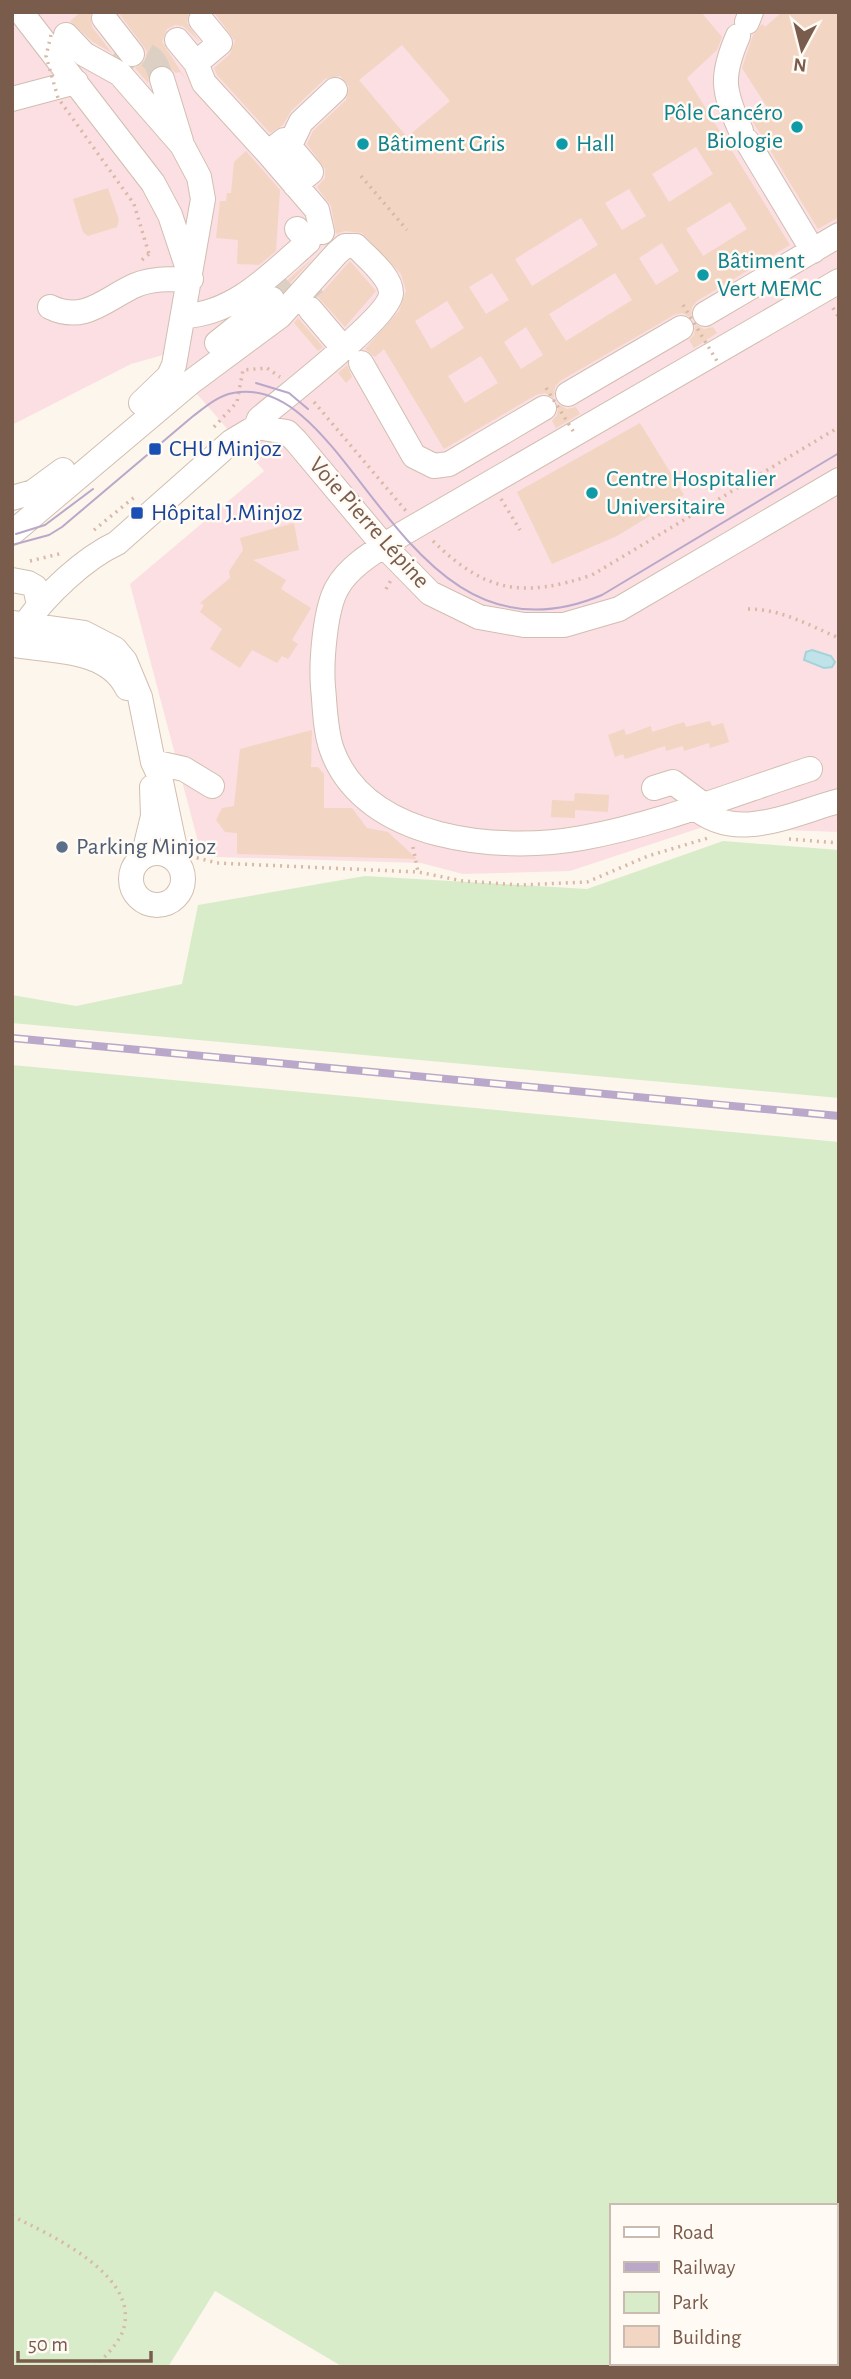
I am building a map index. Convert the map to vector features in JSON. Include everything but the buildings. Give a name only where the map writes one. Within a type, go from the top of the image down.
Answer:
[{"type":"street","points":[[21,12],[153,183],[170,215],[191,279]]},
{"type":"street","points":[[104,18],[132,54]]},
{"type":"street","points":[[195,63],[220,43],[201,20]]},
{"type":"street","points":[[745,24],[726,66],[724,81],[727,100],[744,136],[813,251]]},
{"type":"street","points":[[59,35],[84,54],[120,74],[182,145]]},
{"type":"street","points":[[177,40],[195,63],[204,82],[279,150],[295,185],[317,210],[322,232],[339,251]]},
{"type":"street","points":[[12,498],[33,492],[67,467],[161,385],[174,365],[204,199],[199,177],[182,145],[162,79]]},
{"type":"street","points":[[12,99],[76,82]]},
{"type":"street","points":[[279,150],[301,122],[335,90]]},
{"type":"street","points":[[184,316],[196,316],[228,305],[253,290],[308,242],[297,229]]},
{"type":"street","points":[[310,309],[352,356],[414,456],[435,466],[449,464],[553,397],[690,316],[839,235]]},
{"type":"street","points":[[12,533],[191,382],[280,316],[345,246],[356,246],[388,281],[391,293],[387,304],[352,356],[280,401],[259,419],[256,427],[231,442],[117,543],[110,558],[25,623]]},
{"type":"street","points":[[50,307],[62,313],[87,311],[137,284],[191,279]]},
{"type":"street","points":[[810,769],[582,838],[535,844],[441,835],[391,816],[364,798],[344,773],[331,748],[322,680],[324,653],[338,587],[354,569],[384,546],[490,483],[839,283]]},
{"type":"street","points":[[174,365],[195,360],[272,299]]},
{"type":"street","name":"Voie Pierre Lépine","points":[[256,427],[287,432],[296,440],[384,546],[430,593],[456,608],[501,622],[565,625],[619,609],[839,480]]},
{"type":"street","points":[[61,492],[67,479],[67,467]]},
{"type":"street","points":[[16,570],[35,587],[25,623]]},
{"type":"street","points":[[25,623],[92,635],[115,649],[135,679],[174,844],[169,856]]},
{"type":"street","points":[[25,623],[108,665],[122,678],[141,713]]},
{"type":"street","points":[[153,762],[184,769],[212,786]]},
{"type":"street","points":[[143,857],[152,854],[169,856],[180,868],[182,885],[173,899],[158,905],[141,900],[131,885],[133,868],[143,857],[153,816],[153,762]]},
{"type":"street","points":[[654,788],[673,782],[700,804],[708,819],[727,825],[757,825],[832,806]]},
{"type":"path","points":[[59,35],[46,56],[58,98],[134,204],[149,254]]},
{"type":"path","points":[[360,176],[407,230]]},
{"type":"path","points":[[690,316],[720,353]]},
{"type":"path","points":[[213,429],[237,402],[243,370],[267,368],[282,379]]},
{"type":"path","points":[[309,396],[414,520]]},
{"type":"path","points":[[553,397],[575,434]]},
{"type":"path","points":[[429,537],[462,567],[489,582],[534,590],[560,585],[592,575],[839,427]]},
{"type":"path","points":[[490,483],[520,530]]},
{"type":"path","points":[[92,532],[145,489]]},
{"type":"path","points":[[16,570],[67,552]]},
{"type":"path","points":[[748,609],[780,612],[839,638]]},
{"type":"path","points":[[12,2216],[64,2242],[120,2291],[126,2320],[124,2328],[111,2350],[95,2367]]},
{"type":"shaded area","points":[[12,12],[839,12],[839,832],[703,827],[570,871],[463,874],[421,863],[217,857],[201,853],[130,584],[264,471],[163,355],[131,364],[12,425]]},
{"type":"green space","points":[[723,841],[839,850],[839,1098],[12,1023],[12,995],[76,1006],[182,984],[198,905],[365,876],[587,889]]},
{"type":"green space","points":[[12,1065],[839,1142],[839,2367],[343,2367],[215,2291],[168,2367],[12,2367]]},
{"type":"water","points":[[812,650],[831,656],[835,662],[832,667],[824,668],[804,660],[806,652]]},
{"type":"tunnel","points":[[120,70],[128,57],[136,53],[146,55],[153,60],[162,79]]},
{"type":"tunnel","points":[[272,299],[295,278],[318,304]]},
{"type":"tram line","points":[[256,383],[289,393],[308,409]]},
{"type":"tram line","points":[[12,545],[49,535],[62,527],[192,417],[216,400],[233,393],[275,398],[313,426],[429,562],[477,596],[533,610],[602,595],[839,453]]},
{"type":"tram line","points":[[16,534],[45,525],[93,489]]},
{"type":"railway","points":[[12,1038],[839,1116]]},
{"type":"place","name":"Pôle Cancéro Biologie","points":[[797,127]]},
{"type":"place","name":"Bâtiment Gris","points":[[363,144]]},
{"type":"place","name":"Hall","points":[[562,144]]},
{"type":"place","name":"Bâtiment Vert MEMC","points":[[703,275]]},
{"type":"place","name":"CHU Minjoz","points":[[155,449]]},
{"type":"place","name":"Centre Hospitalier Universitaire","points":[[592,493]]},
{"type":"place","name":"Hôpital J.Minjoz","points":[[137,513]]},
{"type":"place","name":"Parking Minjoz","points":[[62,847]]}]
